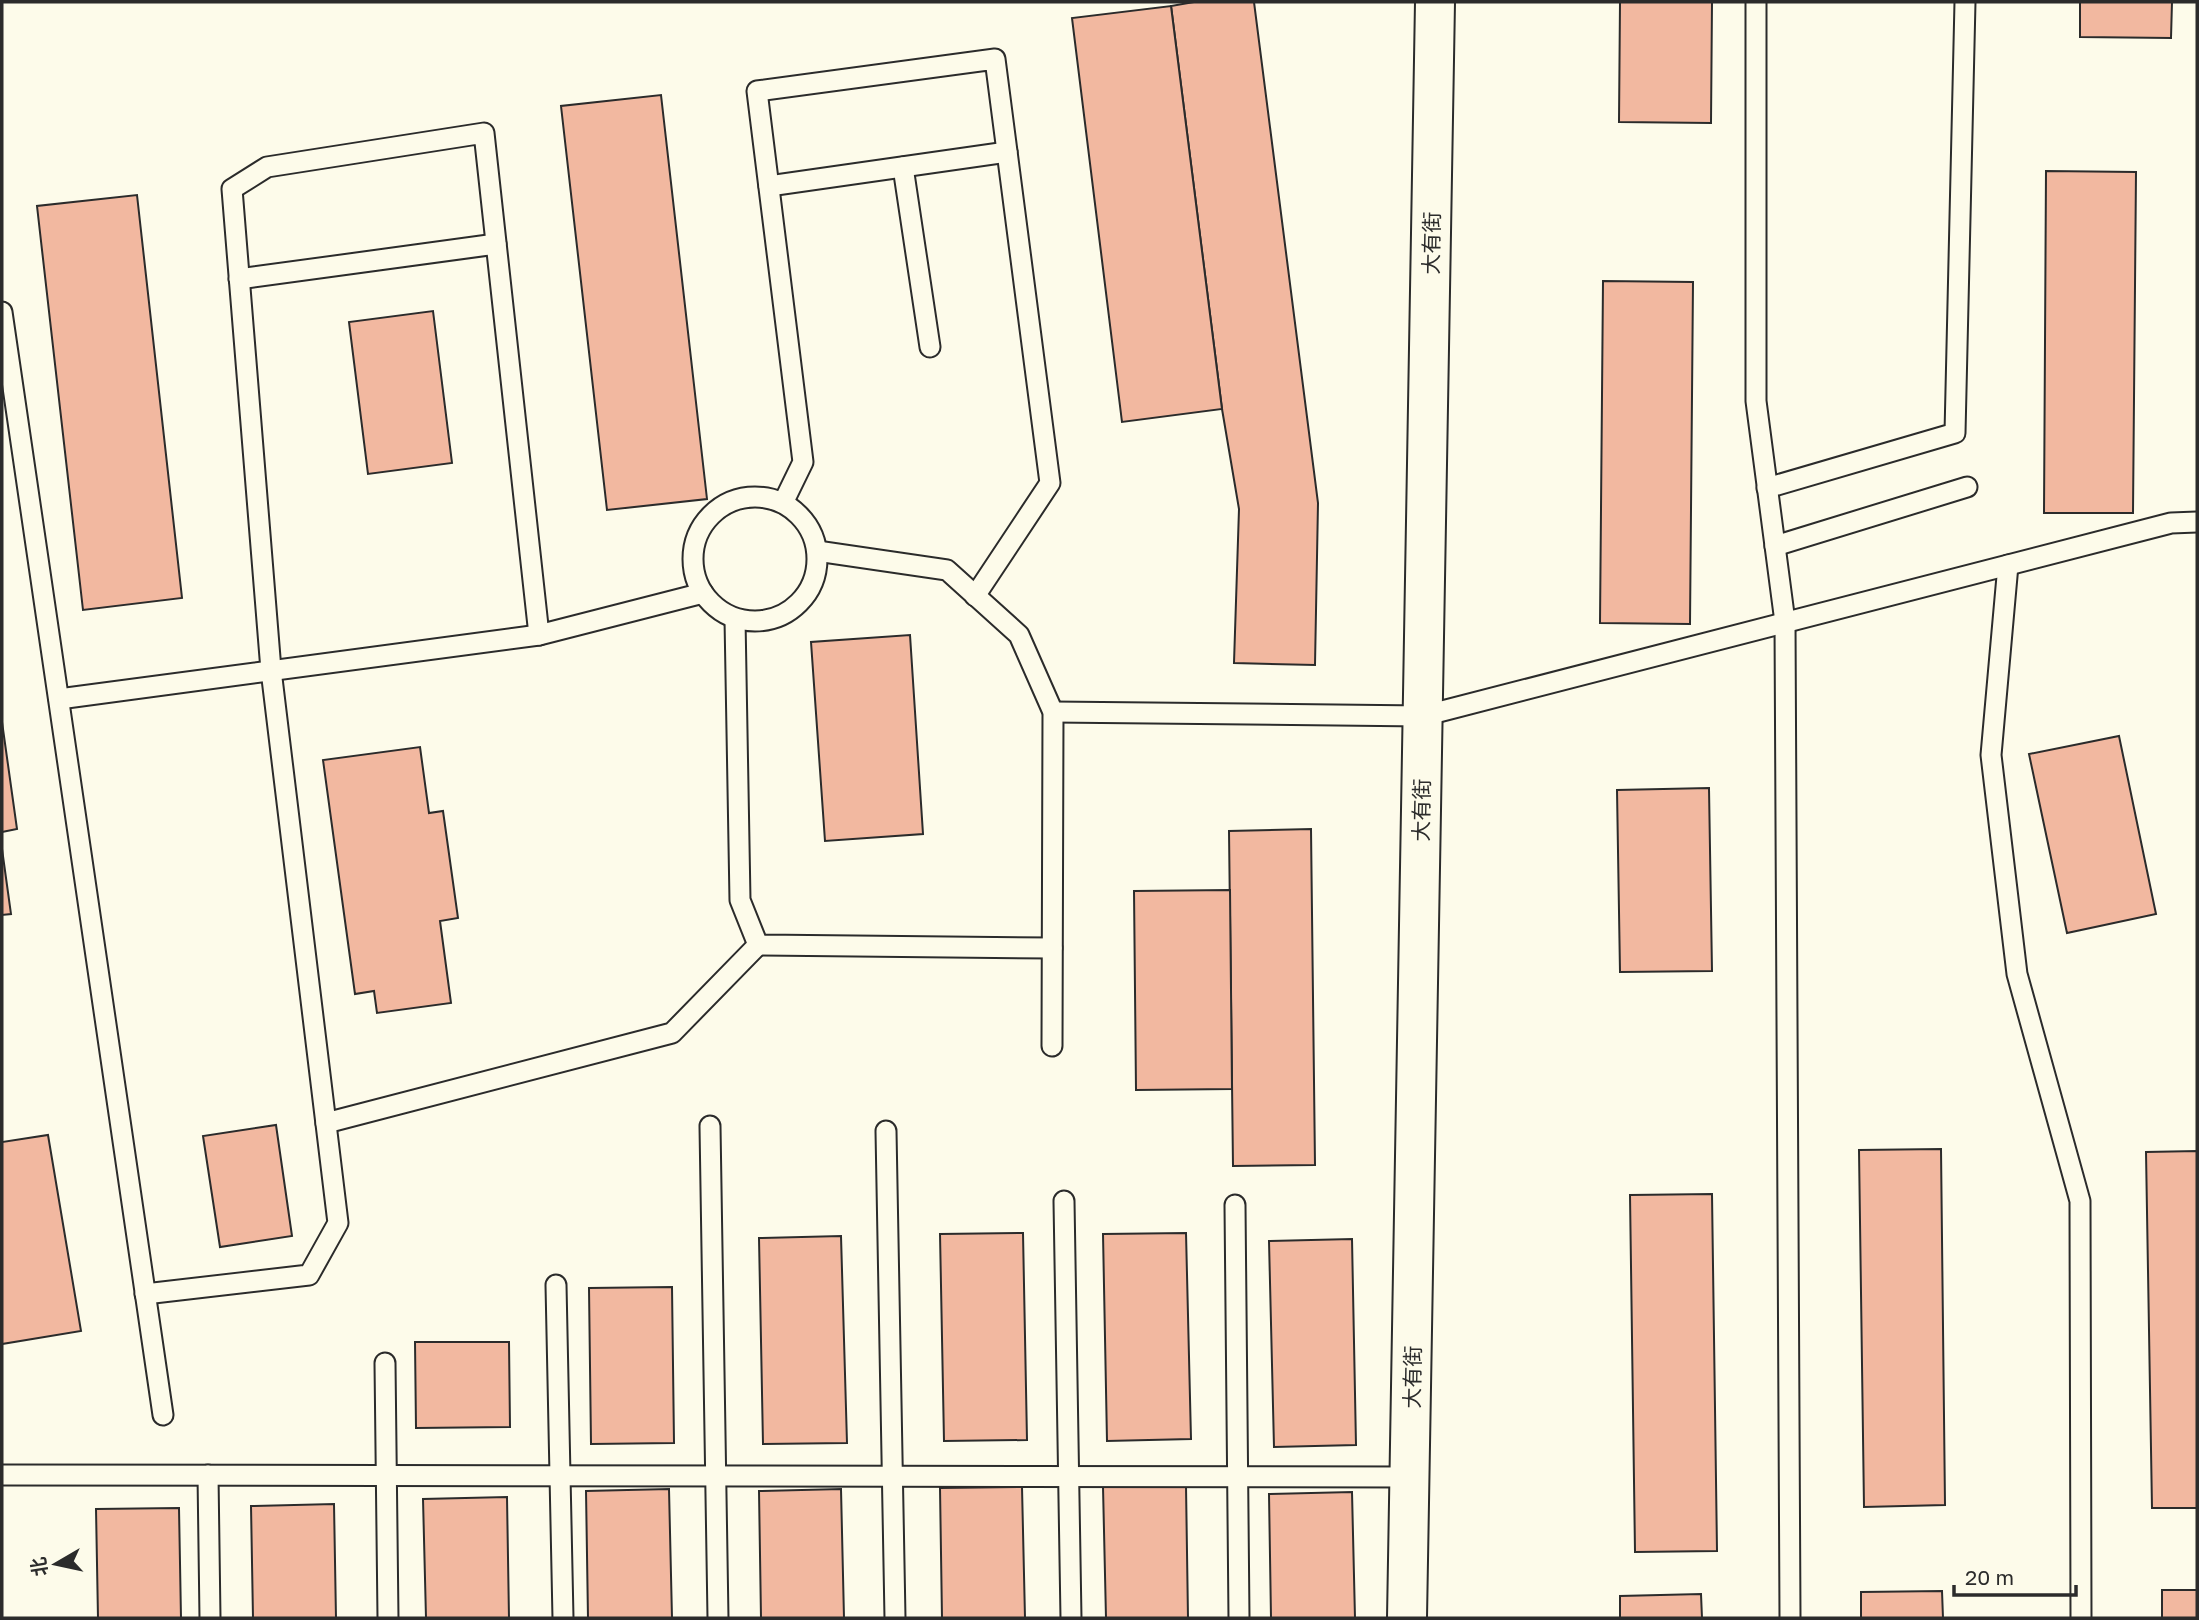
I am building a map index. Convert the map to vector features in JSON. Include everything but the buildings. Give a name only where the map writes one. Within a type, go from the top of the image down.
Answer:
[{"type":"street","name":"大有街","points":[[1407,1618],[1435,2]]},
{"type":"lane","points":[[1756,2],[1756,401],[1785,622],[1790,1618]]},
{"type":"lane","points":[[1767,488],[1955,433],[1965,2]]},
{"type":"lane","points":[[783,503],[803,462],[757,91],[995,60],[1050,483],[975,596]]},
{"type":"lane","points":[[145,1294],[309,1275],[338,1223],[271,670],[232,189],[267,167],[484,133],[539,635]]},
{"type":"lane","points":[[769,187],[1007,152]]},
{"type":"lane","points":[[903,167],[930,347]]},
{"type":"lane","points":[[239,279],[496,244]]},
{"type":"lane","points":[[2,312],[163,1415]]},
{"type":"lane","points":[[1775,546],[1967,487]]},
{"type":"lane","points":[[764,497],[783,503],[799,515],[812,531],[817,551],[817,572],[809,592],[795,607],[777,618],[757,622],[735,619],[717,608],[703,593],[694,574],[693,554],[698,534],[710,517],[725,504],[744,498],[764,497]]},
{"type":"lane","points":[[1054,712],[1423,716],[2171,523],[2197,522]]},
{"type":"lane","points":[[817,551],[947,570],[1019,635],[1054,712],[1052,1046]]},
{"type":"lane","points":[[2008,565],[1991,755],[2017,974],[2080,1201],[2081,1618]]},
{"type":"lane","points":[[58,699],[539,635],[703,593]]},
{"type":"lane","points":[[735,619],[740,900],[758,945]]},
{"type":"lane","points":[[326,1123],[672,1034],[758,945],[1052,948]]},
{"type":"lane","points":[[710,1126],[718,1618]]},
{"type":"lane","points":[[886,1131],[895,1618]]},
{"type":"lane","points":[[1064,1201],[1071,1618]]},
{"type":"lane","points":[[1235,1205],[1239,1618]]},
{"type":"lane","points":[[556,1285],[562,1618]]},
{"type":"lane","points":[[385,1363],[388,1618]]},
{"type":"lane","points":[[2,1475],[1410,1477]]},
{"type":"lane","points":[[208,1475],[211,1618]]}]
